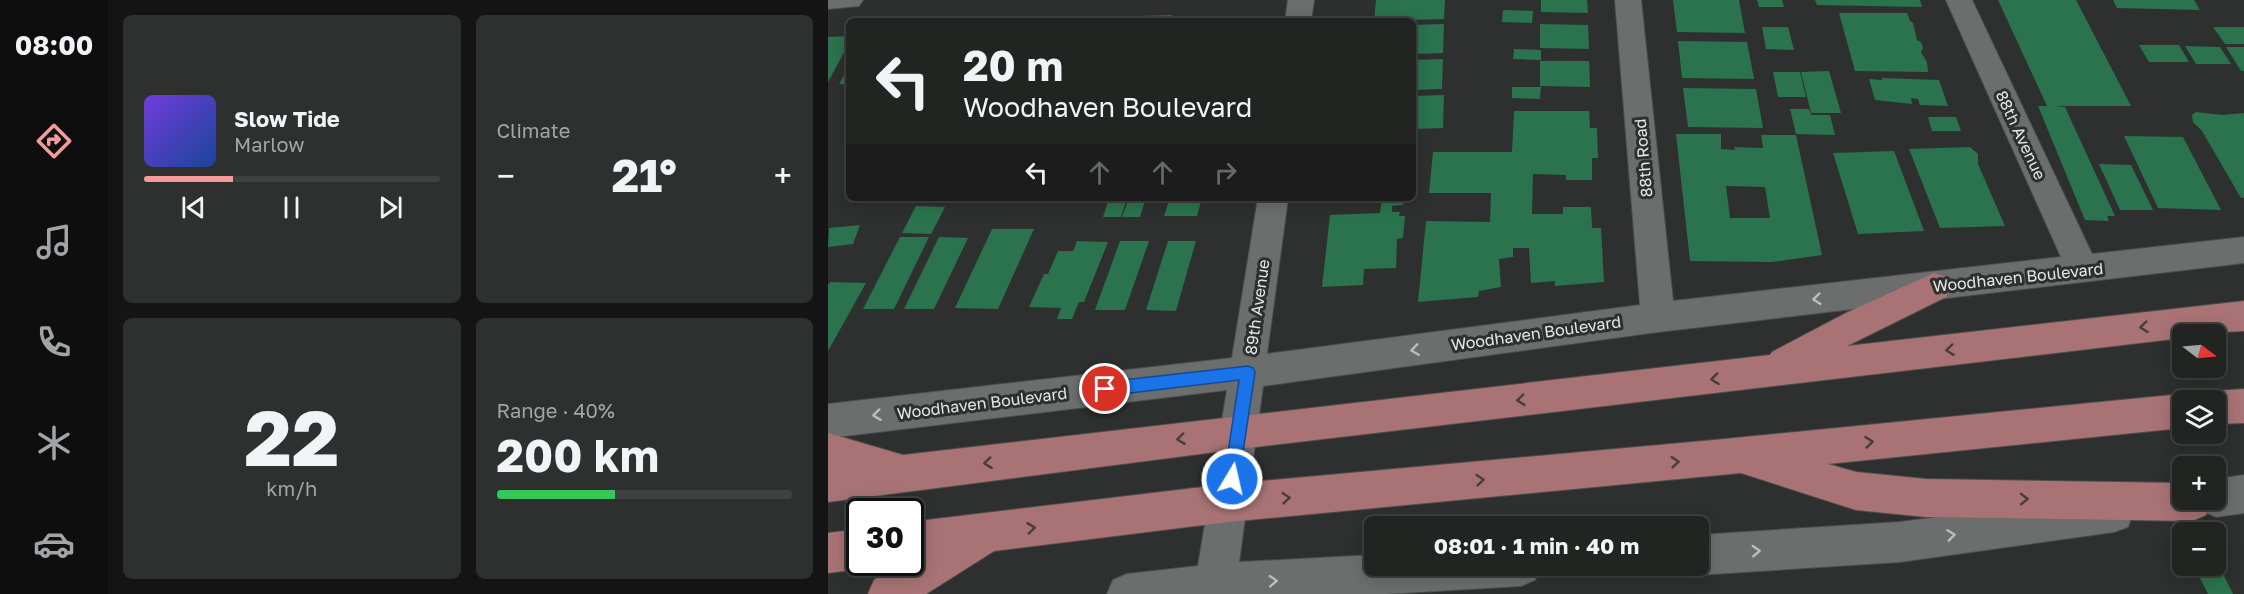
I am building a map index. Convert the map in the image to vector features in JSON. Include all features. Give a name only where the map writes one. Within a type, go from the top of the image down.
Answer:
[{"type":"main road","points":[[1766,373],[1860,322],[1934,287]]},
{"type":"main road","points":[[828,483],[1239,432],[1766,373],[2244,316]]},
{"type":"main road","points":[[2226,407],[2244,406]]},
{"type":"main road","points":[[924,540],[1228,503],[1740,456],[2172,412]]},
{"type":"main road","points":[[828,451],[904,473]]},
{"type":"main road","points":[[1740,456],[1817,480],[1868,492],[1974,500],[2172,500]]},
{"type":"main road","points":[[888,594],[994,532]]},
{"type":"main road","points":[[828,553],[846,551]]},
{"type":"street","points":[[828,1],[850,0]]},
{"type":"street","points":[[1298,18],[1301,0]]},
{"type":"street","name":"88th Road","points":[[1628,0],[1658,317]]},
{"type":"street","name":"88th Avenue","points":[[1959,0],[2083,270]]},
{"type":"street","name":"89th Avenue","points":[[1214,589],[1273,201]]},
{"type":"street","name":"Woodhaven Boulevard","points":[[828,421],[1248,372],[1658,317],[2244,250]]},
{"type":"street","points":[[2226,497],[2244,494]]},
{"type":"street","points":[[1709,554],[1900,542],[2172,505]]},
{"type":"street","points":[[1127,594],[1388,576]]},
{"type":"building","points":[[1376,0],[1445,0],[1444,19],[1374,18]]},
{"type":"building","points":[[1541,0],[1587,0],[1588,13],[1541,12]]},
{"type":"building","points":[[1673,0],[1739,0],[1745,33],[1677,32]]},
{"type":"building","points":[[1757,0],[1782,0],[1784,7],[1759,7]]},
{"type":"building","points":[[1815,0],[1920,0],[1922,7],[1817,5]]},
{"type":"building","points":[[1998,0],[2076,0],[2131,106],[2054,106],[2065,107],[2115,216],[2107,216],[2109,221],[2085,220],[2038,106],[2047,106]]},
{"type":"building","points":[[2113,0],[2194,0],[2200,10],[2117,8]]},
{"type":"building","points":[[1503,10],[1533,11],[1532,23],[1502,22]]},
{"type":"building","points":[[1839,13],[1907,13],[1913,23],[1917,40],[1921,42],[1923,48],[1921,52],[1927,62],[1928,72],[1855,71]]},
{"type":"building","points":[[1172,15],[1171,18],[1141,18],[1141,16]]},
{"type":"building","points":[[1252,16],[1252,18],[1187,17]]},
{"type":"building","points":[[1444,24],[1443,53],[1416,54],[1416,25]]},
{"type":"building","points":[[1540,24],[1588,25],[1589,49],[1540,48]]},
{"type":"building","points":[[1762,27],[1788,27],[1794,50],[1766,49]]},
{"type":"building","points":[[2213,27],[2244,27],[2244,44],[2225,44]]},
{"type":"building","points":[[846,36],[846,49],[828,82],[828,37]]},
{"type":"building","points":[[1678,41],[1747,42],[1754,79],[1682,78]]},
{"type":"building","points":[[2139,45],[2179,45],[2189,62],[2149,62]]},
{"type":"building","points":[[2185,46],[2220,47],[2231,64],[2196,64]]},
{"type":"building","points":[[2226,47],[2244,47],[2244,71],[2241,71]]},
{"type":"building","points":[[1514,49],[1541,50],[1541,60],[1513,59]]},
{"type":"building","points":[[1443,59],[1442,89],[1416,90],[1416,60]]},
{"type":"building","points":[[1540,61],[1589,61],[1590,87],[1540,86]]},
{"type":"building","points":[[1829,71],[1841,113],[1811,113],[1801,72]]},
{"type":"building","points":[[846,72],[846,84],[839,84]]},
{"type":"building","points":[[1773,72],[1800,72],[1806,97],[1778,97]]},
{"type":"building","points":[[1882,78],[1939,80],[1948,106],[1920,105],[1918,99],[1911,98],[1912,104],[1875,100],[1869,79],[1882,80]]},
{"type":"building","points":[[1512,87],[1541,87],[1540,99],[1512,98]]},
{"type":"building","points":[[1683,88],[1756,89],[1763,128],[1688,127]]},
{"type":"building","points":[[1444,95],[1443,128],[1416,129],[1416,96]]},
{"type":"building","points":[[1790,109],[1809,109],[1811,115],[1830,115],[1835,135],[1796,134]]},
{"type":"building","points":[[1514,111],[1589,111],[1590,128],[1597,128],[1598,158],[1592,158],[1592,180],[1566,180],[1566,175],[1533,174],[1532,214],[1563,214],[1563,207],[1591,207],[1592,228],[1601,228],[1604,282],[1555,286],[1555,281],[1531,283],[1529,248],[1513,248],[1513,257],[1499,259],[1501,287],[1479,291],[1478,297],[1418,302],[1426,221],[1490,222],[1491,193],[1429,193],[1433,152],[1512,152]]},
{"type":"building","points":[[2196,112],[2222,115],[2244,113],[2244,198],[2241,198],[2202,131],[2193,122],[2192,115]]},
{"type":"building","points":[[1928,117],[1956,117],[1961,131],[1932,131]]},
{"type":"building","points":[[1676,134],[1721,134],[1721,149],[1735,150],[1734,147],[1763,148],[1761,135],[1796,135],[1822,255],[1772,262],[1690,261]],"holes":[[[1726,186],[1765,187],[1770,218],[1730,218]]]},
{"type":"building","points":[[2124,136],[2183,137],[2221,210],[2158,208]]},
{"type":"building","points":[[1970,147],[1978,154],[1978,164],[2005,226],[1940,228],[1909,149]]},
{"type":"building","points":[[1894,151],[1924,231],[1858,234],[1833,153]]},
{"type":"building","points":[[2099,164],[2131,165],[2153,210],[2120,210]]},
{"type":"building","points":[[1108,201],[1126,201],[1121,217],[1103,217]]},
{"type":"building","points":[[1128,201],[1145,201],[1140,217],[1122,217]]},
{"type":"building","points":[[1169,201],[1201,201],[1197,216],[1164,216]]},
{"type":"building","points":[[1382,201],[1404,201],[1403,205],[1392,206],[1392,212],[1400,212],[1399,216],[1405,216],[1403,238],[1397,239],[1396,268],[1364,269],[1363,285],[1322,287],[1330,215],[1380,213]]},
{"type":"building","points":[[916,206],[945,207],[931,234],[902,233]]},
{"type":"building","points":[[860,225],[853,244],[828,247],[829,228]]},
{"type":"building","points":[[992,229],[1034,229],[998,309],[955,308]]},
{"type":"building","points":[[900,237],[929,237],[894,309],[863,309]]},
{"type":"building","points":[[939,237],[968,238],[934,309],[904,309]]},
{"type":"building","points":[[1077,241],[1108,242],[1084,302],[1079,302],[1072,319],[1057,319],[1061,308],[1029,307],[1044,274],[1048,274],[1058,251],[1073,251]]},
{"type":"building","points":[[1120,241],[1149,241],[1125,310],[1095,310]]},
{"type":"building","points":[[1168,241],[1196,241],[1176,311],[1146,310]]},
{"type":"building","points":[[830,282],[866,283],[828,351],[828,285]]},
{"type":"building","points":[[2199,576],[2224,576],[2233,594],[2208,594]]},
{"type":"route","points":[[1105,389],[1248,372],[1232,479]]}]
